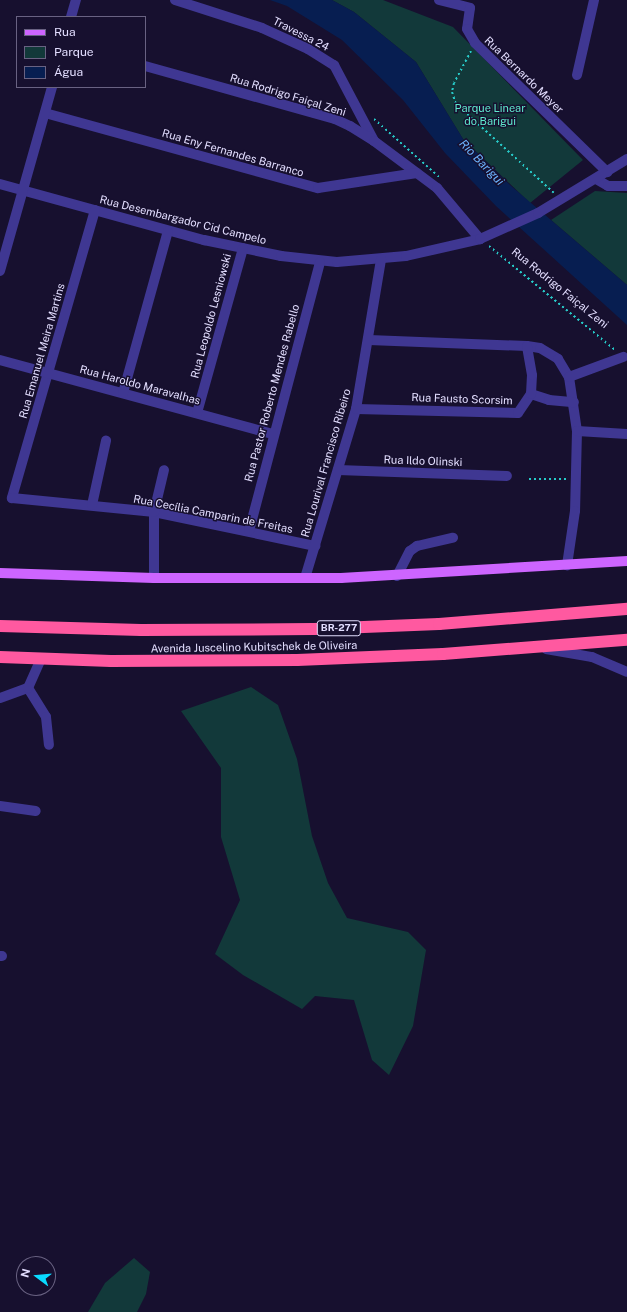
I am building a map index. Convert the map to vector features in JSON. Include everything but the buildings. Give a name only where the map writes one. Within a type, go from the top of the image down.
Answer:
[{"type":"highway","name":"Avenida Juscelino Kubitschek de Oliveira","points":[[0,626],[141,630],[322,629],[438,624],[627,609]]},
{"type":"highway","name":"Avenida Juscelino Kubitschek de Oliveira","points":[[0,657],[147,662],[297,660],[536,648],[627,640]]},
{"type":"main road","points":[[0,573],[154,578],[305,578],[398,576],[627,561]]},
{"type":"street","points":[[72,16],[76,0]]},
{"type":"street","name":"Travessa 24","points":[[175,0],[262,28],[308,48],[334,65],[374,141]]},
{"type":"street","name":"Rua Bernardo Meyer","points":[[439,0],[471,4],[466,29],[475,43],[607,172]]},
{"type":"street","points":[[577,75],[594,0]]},
{"type":"street","name":"Rua Rodrigo Faiçal Zeni","points":[[146,66],[335,119],[374,141],[417,173],[445,197],[480,239]]},
{"type":"street","points":[[0,271],[52,88]]},
{"type":"street","name":"Rua Eny Fernandes Barranco","points":[[44,113],[318,188],[417,173]]},
{"type":"street","name":"Rua Desembargador Cid Campelo","points":[[0,184],[168,231],[242,248],[320,262],[381,259],[436,251],[480,239],[499,232],[552,206],[627,159]]},
{"type":"street","points":[[596,179],[608,186],[627,186]]},
{"type":"street","name":"Rua Emanuel Meira Martins","points":[[12,498],[95,210]]},
{"type":"street","points":[[122,393],[168,231]]},
{"type":"street","name":"Rua Leopoldo Lesniowski","points":[[197,413],[242,248]]},
{"type":"street","name":"Rua Lourival Francisco Ribeiro","points":[[305,578],[356,409],[369,340],[381,259]]},
{"type":"street","name":"Rua Pastor Roberto Mendes Rabello","points":[[249,531],[273,434],[320,262]]},
{"type":"street","points":[[369,340],[528,346],[550,353],[565,367],[569,377],[574,402],[577,431],[576,479],[567,565]]},
{"type":"street","name":"Rua Fausto Scorsim","points":[[356,409],[514,414],[521,412],[531,394],[532,374],[528,346]]},
{"type":"street","points":[[569,377],[623,357]]},
{"type":"street","name":"Rua Haroldo Maravalhas","points":[[0,360],[273,434]]},
{"type":"street","points":[[531,394],[549,400],[574,402]]},
{"type":"street","points":[[577,431],[627,434]]},
{"type":"street","points":[[92,505],[106,441]]},
{"type":"street","points":[[154,578],[154,512],[164,470]]},
{"type":"street","name":"Rua Ildo Olinski","points":[[338,470],[507,476]]},
{"type":"street","name":"Rua Cecília Camparin de Freitas","points":[[12,498],[154,512],[315,546]]},
{"type":"street","points":[[398,576],[406,557],[414,549],[454,538]]},
{"type":"street","points":[[536,648],[592,657],[627,672]]},
{"type":"street","points":[[0,698],[28,688],[41,659]]},
{"type":"street","points":[[28,688],[46,717],[50,745]]},
{"type":"street","points":[[0,806],[36,811]]},
{"type":"path","points":[[475,43],[454,83],[452,92],[456,104],[562,200]]},
{"type":"path","name":"Rua Rodrigo Faiçal Zeni","points":[[480,239],[571,311],[623,357]]},
{"type":"path","points":[[529,480],[576,479]]},
{"type":"green space","name":"Parque Linear do Barigui","points":[[332,0],[383,0],[453,27],[583,160],[530,203],[463,139],[416,62],[354,12]]},
{"type":"green space","points":[[595,191],[627,193],[627,285],[551,220]]},
{"type":"green space","points":[[251,687],[278,705],[297,759],[312,836],[328,883],[347,918],[408,932],[426,950],[413,1026],[389,1075],[372,1060],[354,1000],[315,996],[302,1009],[243,975],[215,954],[240,900],[221,837],[221,768],[181,711]]},
{"type":"green space","points":[[134,1258],[150,1272],[146,1294],[137,1312],[88,1312],[105,1283]]},
{"type":"water","name":"Rio Barigui","points":[[270,0],[332,0],[354,12],[416,62],[463,139],[510,185],[627,285],[627,325],[496,206],[445,153],[403,100],[342,40],[287,6]]}]
